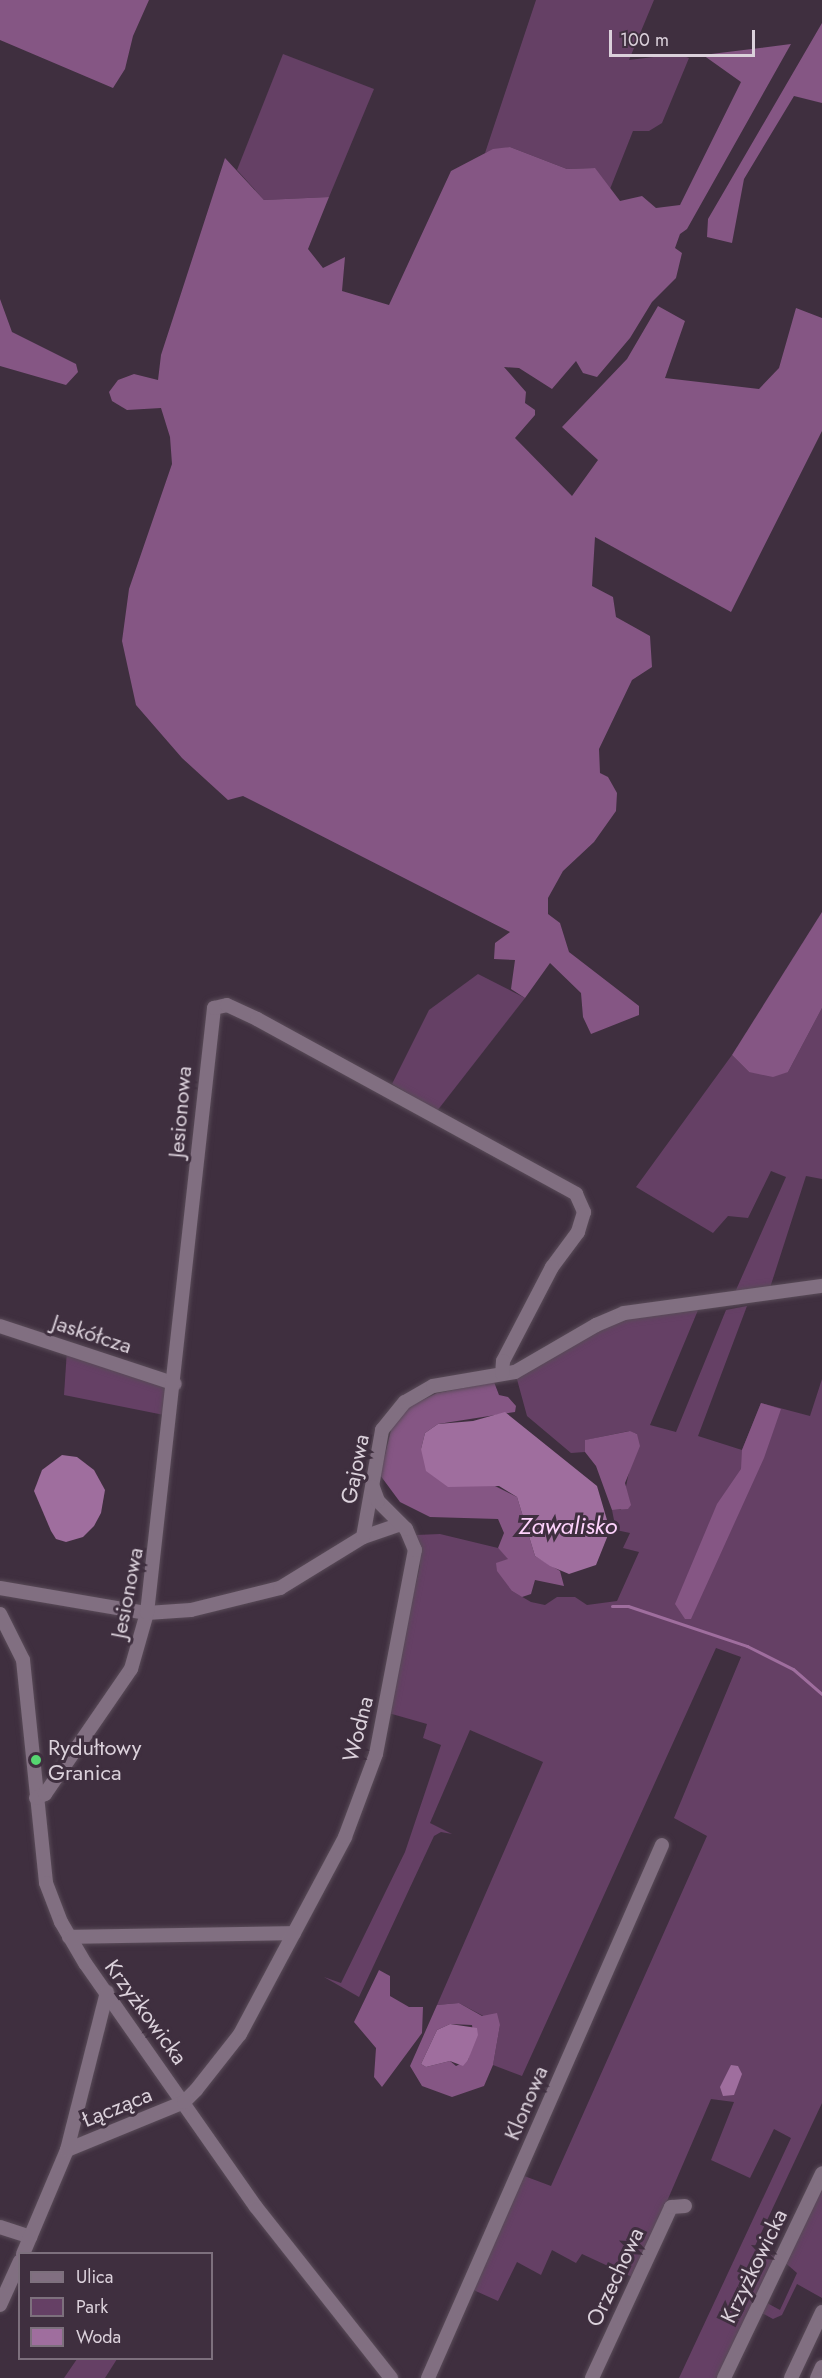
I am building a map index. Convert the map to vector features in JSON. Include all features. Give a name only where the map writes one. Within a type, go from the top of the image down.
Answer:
[{"type":"street","name":"Jesionowa","points":[[36,1798],[45,1794],[131,1669],[147,1612],[210,1023],[214,1008],[223,1005],[257,1019],[576,1194],[584,1212],[579,1232],[552,1267],[503,1361],[502,1374]]},
{"type":"street","name":"Gajowa","points":[[0,1588],[147,1612],[191,1610],[280,1588],[363,1537],[382,1430],[405,1402],[433,1386],[515,1372],[624,1313],[822,1286]]},
{"type":"street","name":"Jaskółcza","points":[[0,1326],[173,1383]]},
{"type":"street","name":"Wodna","points":[[184,2102],[240,2034],[345,1837],[376,1754],[416,1550],[400,1524],[378,1501],[373,1487]]},
{"type":"street","points":[[363,1537],[400,1524]]},
{"type":"street","name":"Krzyżkowicka","points":[[0,1614],[23,1660],[32,1720],[36,1798],[46,1883],[69,1937],[302,2269],[391,2378]]},
{"type":"street","name":"Klonowa","points":[[428,2378],[662,1845]]},
{"type":"street","points":[[69,1937],[294,1933]]},
{"type":"street","points":[[23,2252],[67,2150],[107,1992]]},
{"type":"street","name":"Łącząca","points":[[67,2150],[184,2102]]},
{"type":"street","name":"Krzyżkowicka","points":[[724,2378],[822,2173]]},
{"type":"street","name":"Orzechowa","points":[[592,2378],[671,2207],[685,2206]]},
{"type":"street","points":[[0,2227],[30,2237]]},
{"type":"street","points":[[0,2305],[18,2265]]},
{"type":"street","points":[[791,2378],[822,2312]]},
{"type":"street","points":[[817,2378],[822,2367]]},
{"type":"green space","points":[[536,0],[654,0],[629,60],[678,54],[689,58],[662,123],[649,131],[633,131],[610,189],[594,168],[567,169],[510,147],[485,153]]},
{"type":"green space","points":[[283,54],[374,89],[329,197],[264,200],[237,170]]},
{"type":"green space","points":[[478,974],[525,998],[437,1111],[392,1084],[429,1010]]},
{"type":"green space","points":[[822,1008],[822,1179],[806,1176],[768,1294],[732,1299],[786,1177],[771,1171],[748,1218],[728,1216],[713,1233],[636,1187],[732,1055],[749,1072],[788,1072]]},
{"type":"green space","points":[[701,1303],[650,1425],[676,1432],[726,1310],[747,1306],[698,1436],[742,1450],[761,1403],[810,1416],[822,1379],[822,2103],[754,2248],[776,2257],[758,2298],[780,2310],[797,2273],[782,2260],[822,2174],[822,2298],[797,2284],[782,2315],[773,2319],[753,2308],[721,2378],[679,2378],[791,2138],[774,2129],[750,2178],[711,2160],[734,2102],[711,2099],[634,2278],[582,2254],[576,2263],[552,2250],[541,2275],[517,2262],[498,2301],[469,2288],[519,2174],[551,2186],[707,1836],[674,1818],[741,1657],[716,1648],[522,2076],[493,2065],[500,2025],[459,2003],[437,2005],[543,1762],[470,1730],[430,1823],[452,1834],[441,1832],[434,1836],[359,1997],[324,1977],[341,1983],[405,1852],[441,1745],[423,1738],[427,1724],[385,1712],[420,1566],[416,1535],[440,1534],[498,1548],[509,1559],[512,1591],[531,1602],[545,1605],[557,1597],[575,1597],[587,1605],[617,1601],[639,1552],[623,1548],[630,1533],[616,1530],[612,1510],[621,1510],[637,1434],[629,1431],[586,1440],[585,1452],[571,1453],[527,1416],[515,1372],[596,1325]]},
{"type":"green space","points":[[67,1350],[171,1386],[169,1416],[64,1395]]},
{"type":"green space","points":[[76,2360],[116,2360],[105,2378],[64,2378]]},
{"type":"shaded area","points":[[0,0],[149,0],[133,36],[125,69],[113,88],[0,40]]},
{"type":"shaded area","points":[[822,23],[822,103],[794,96],[744,179],[732,243],[707,237],[708,219]]},
{"type":"shaded area","points":[[791,44],[687,229],[680,234],[675,248],[682,253],[676,278],[652,302],[630,338],[597,377],[583,373],[576,361],[552,389],[519,368],[504,367],[526,392],[525,403],[535,410],[535,415],[515,438],[572,496],[598,460],[562,427],[627,359],[658,306],[685,321],[665,378],[759,389],[779,368],[796,308],[822,318],[822,431],[731,612],[595,537],[592,586],[613,597],[616,617],[650,636],[652,667],[632,680],[599,749],[600,773],[608,777],[617,793],[616,811],[594,842],[563,871],[548,898],[548,914],[560,923],[569,952],[639,1006],[639,1015],[591,1034],[583,1017],[581,993],[550,963],[525,998],[511,989],[515,960],[494,959],[495,943],[510,932],[243,796],[228,800],[182,758],[136,705],[122,641],[129,589],[172,464],[170,437],[161,408],[127,410],[112,401],[109,392],[118,380],[134,374],[158,380],[161,355],[225,158],[264,200],[329,197],[308,249],[323,268],[345,257],[342,291],[389,305],[451,171],[493,149],[510,147],[567,169],[595,168],[620,201],[642,196],[656,208],[680,205],[741,82],[703,55]]},
{"type":"shaded area","points":[[0,299],[12,332],[76,364],[78,372],[66,385],[0,366]]},
{"type":"shaded area","points":[[822,912],[822,1008],[788,1072],[773,1077],[749,1072],[732,1055]]},
{"type":"shaded area","points":[[494,1382],[499,1395],[508,1397],[516,1406],[515,1412],[438,1424],[425,1433],[421,1449],[517,1497],[535,1556],[560,1571],[564,1586],[535,1580],[531,1594],[522,1597],[512,1591],[497,1571],[496,1563],[508,1559],[498,1548],[504,1533],[498,1519],[430,1517],[400,1502],[380,1475],[392,1426],[410,1406],[437,1393]]},
{"type":"shaded area","points":[[761,1403],[781,1409],[764,1458],[691,1619],[685,1619],[675,1604],[717,1504],[741,1469],[742,1450]]},
{"type":"shaded area","points":[[630,1431],[637,1434],[640,1446],[625,1483],[631,1505],[628,1509],[612,1510],[596,1466],[585,1452],[585,1440]]},
{"type":"shaded area","points":[[379,1970],[390,1976],[390,1996],[409,2007],[423,2007],[422,2033],[382,2087],[374,2077],[376,2048],[354,2022]]},
{"type":"shaded area","points":[[459,2003],[482,2016],[497,2013],[500,2025],[493,2065],[484,2086],[452,2097],[422,2086],[410,2066],[437,2005]],"holes":[[[450,2024],[472,2025],[474,2040],[468,2060],[456,2066],[450,2061],[426,2067],[421,2064],[437,2030]]]},
{"type":"water","name":"Zawalisko","points":[[505,1412],[597,1486],[607,1520],[608,1535],[596,1565],[569,1574],[550,1566],[535,1556],[517,1497],[499,1486],[448,1487],[426,1471],[421,1449],[425,1433],[438,1424],[473,1421]]},
{"type":"water","points":[[62,1455],[77,1457],[94,1470],[105,1490],[101,1513],[94,1526],[83,1537],[66,1542],[56,1539],[34,1491],[42,1470]]},
{"type":"water","points":[[450,2024],[477,2028],[478,2035],[468,2060],[463,2066],[450,2061],[426,2067],[421,2064],[437,2030]]},
{"type":"water","points":[[731,2065],[738,2066],[742,2074],[734,2095],[723,2096],[720,2087]]},
{"type":"waterway","points":[[612,1606],[628,1606],[747,1646],[793,1669],[822,1694]]},
{"type":"place","name":"Rydułtowy Granica","points":[[36,1760]]}]
